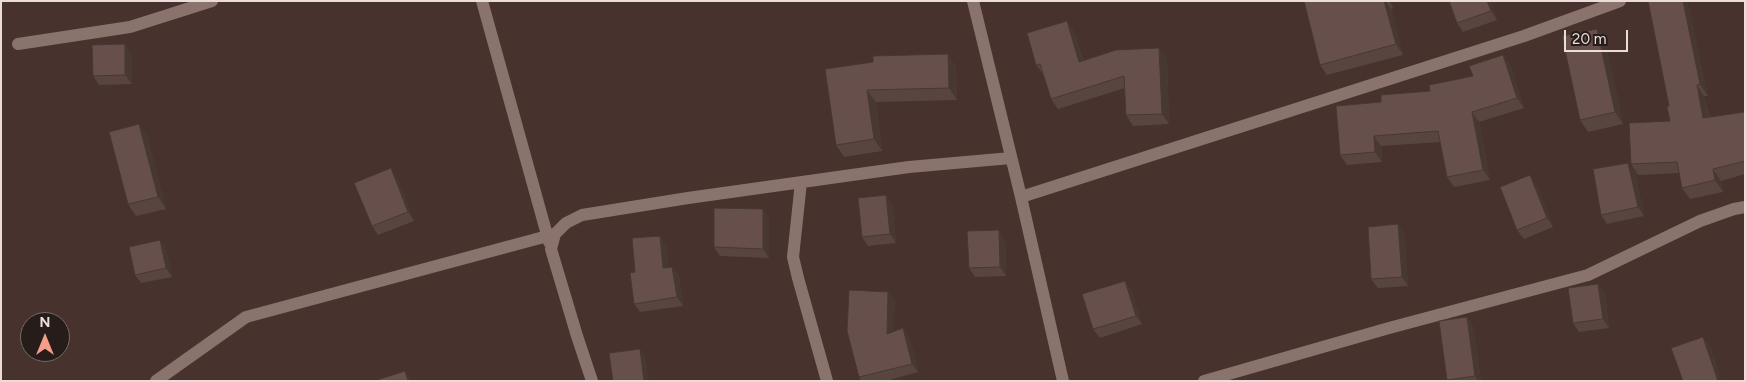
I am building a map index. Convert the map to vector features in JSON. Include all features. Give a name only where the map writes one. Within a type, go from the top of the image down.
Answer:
[{"type":"street","points":[[18,44],[130,27],[212,1]]},
{"type":"street","points":[[482,1],[551,235],[551,249],[592,381]]},
{"type":"street","points":[[973,1],[1012,158],[1062,381]]},
{"type":"street","points":[[1021,197],[1524,36],[1620,1]]},
{"type":"street","points":[[156,381],[246,317],[551,235],[566,223],[582,214],[909,167],[1012,158]]},
{"type":"street","points":[[800,182],[794,236],[794,257],[798,278],[827,381]]},
{"type":"street","points":[[1204,381],[1389,328],[1588,275],[1700,221],[1745,207]]},
{"type":"building","points":[[1304,1],[1384,1],[1396,44],[1320,65]]},
{"type":"building","points":[[1449,1],[1487,1],[1491,11],[1457,23]]},
{"type":"building","points":[[1648,1],[1683,1],[1700,84],[1697,85],[1703,118],[1745,112],[1745,161],[1713,169],[1715,180],[1682,188],[1677,162],[1631,164],[1629,123],[1670,121],[1667,107],[1669,106]]},
{"type":"building","points":[[1067,21],[1079,62],[1116,50],[1159,48],[1162,114],[1126,115],[1124,76],[1051,99],[1040,64],[1036,65],[1027,33]]},
{"type":"building","points":[[1597,29],[1615,112],[1580,120],[1562,36]]},
{"type":"building","points":[[125,44],[125,75],[93,76],[92,45]]},
{"type":"building","points":[[948,54],[949,88],[867,90],[874,139],[836,145],[825,69],[873,62],[873,56]]},
{"type":"building","points":[[1503,55],[1517,98],[1472,112],[1483,170],[1447,177],[1438,131],[1374,136],[1375,152],[1340,155],[1336,106],[1381,102],[1381,95],[1430,91],[1429,85],[1473,76],[1469,66]]},
{"type":"building","points":[[139,124],[158,197],[128,204],[109,132]]},
{"type":"building","points":[[1628,163],[1638,207],[1601,215],[1593,169]]},
{"type":"building","points":[[391,168],[408,212],[372,226],[354,183]]},
{"type":"building","points":[[1530,175],[1547,218],[1517,230],[1500,187]]},
{"type":"building","points":[[886,195],[890,234],[862,237],[858,198]]},
{"type":"building","points":[[714,208],[763,209],[763,249],[714,247]]},
{"type":"building","points":[[1398,224],[1402,277],[1371,279],[1368,227]]},
{"type":"building","points":[[999,230],[1000,267],[969,268],[967,231]]},
{"type":"building","points":[[660,236],[663,268],[672,267],[677,297],[634,304],[630,273],[635,272],[632,238]]},
{"type":"building","points":[[160,240],[166,268],[135,275],[129,247]]},
{"type":"building","points":[[1125,281],[1136,316],[1093,329],[1082,294]]},
{"type":"building","points":[[1598,284],[1603,319],[1573,323],[1568,288]]},
{"type":"building","points":[[849,290],[888,292],[887,334],[903,328],[912,364],[859,377],[847,331]]},
{"type":"building","points":[[1467,317],[1475,376],[1447,380],[1439,321]]},
{"type":"building","points":[[1703,337],[1718,381],[1683,381],[1671,348]]},
{"type":"building","points":[[640,349],[644,381],[613,381],[609,353]]},
{"type":"building","points":[[405,371],[408,381],[374,381]]}]
